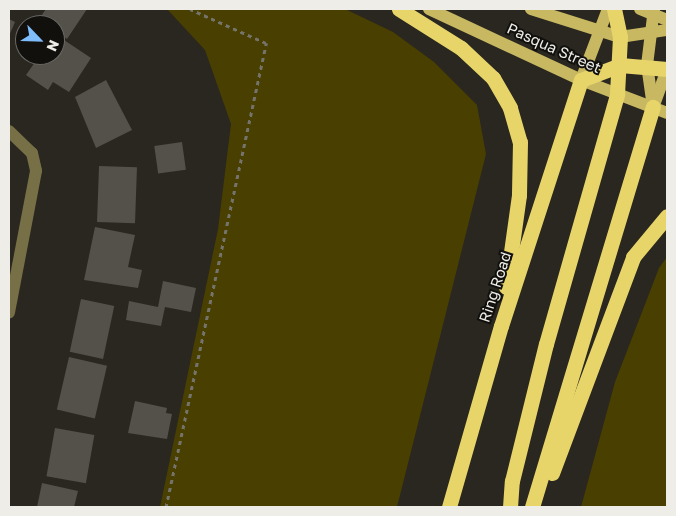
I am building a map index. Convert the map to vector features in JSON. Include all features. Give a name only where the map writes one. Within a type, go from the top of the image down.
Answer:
[{"type":"highway","points":[[399,9],[461,48],[493,78],[510,108],[520,142],[519,195],[501,326]]},
{"type":"highway","points":[[510,507],[525,426],[617,94],[620,37],[614,9]]},
{"type":"highway","points":[[581,80],[620,65],[647,65],[667,70]]},
{"type":"highway","name":"Ring Road","points":[[449,507],[501,326],[581,80]]},
{"type":"highway","points":[[532,507],[660,110]]},
{"type":"highway","points":[[540,507],[633,258],[667,216]]},
{"type":"main road","name":"Pasqua Street","points":[[429,9],[581,80],[660,110]]},
{"type":"main road","points":[[531,9],[598,34],[620,37],[648,36],[667,30]]},
{"type":"main road","points":[[581,80],[608,9]]},
{"type":"main road","points":[[640,9],[654,11],[667,20]]},
{"type":"main road","points":[[654,11],[648,36],[647,65],[660,110]]},
{"type":"main road","points":[[660,110],[667,70]]},
{"type":"street","points":[[9,131],[32,153],[36,171],[9,312]]},
{"type":"path","points":[[166,507],[266,43],[190,9]]},
{"type":"shaded area","points":[[167,9],[345,9],[393,32],[434,62],[477,105],[486,154],[397,507],[160,507],[218,229],[231,124],[205,50]]},
{"type":"shaded area","points":[[667,257],[667,507],[581,507],[615,382],[659,268]]},
{"type":"building","points":[[46,9],[87,9],[67,39],[65,38],[65,15],[42,15]]},
{"type":"building","points":[[9,19],[15,22],[9,36]]},
{"type":"building","points":[[65,41],[91,58],[69,92],[53,82],[48,90],[26,75],[33,65],[65,65]]},
{"type":"building","points":[[106,80],[132,130],[96,148],[75,97]]},
{"type":"building","points":[[182,142],[186,170],[158,174],[154,146]]},
{"type":"building","points":[[99,166],[137,167],[135,223],[97,222]]},
{"type":"building","points":[[95,227],[135,235],[128,267],[142,270],[138,288],[84,280]]},
{"type":"building","points":[[163,281],[196,288],[191,312],[165,307],[161,326],[126,320],[129,301],[158,307]]},
{"type":"building","points":[[81,299],[114,306],[103,359],[70,352]]},
{"type":"building","points":[[69,357],[107,366],[95,418],[57,410]]},
{"type":"building","points":[[135,401],[167,408],[166,413],[172,414],[167,439],[128,433]]},
{"type":"building","points":[[55,428],[94,435],[86,483],[46,476]]},
{"type":"building","points":[[42,483],[78,491],[74,507],[37,507]]}]
